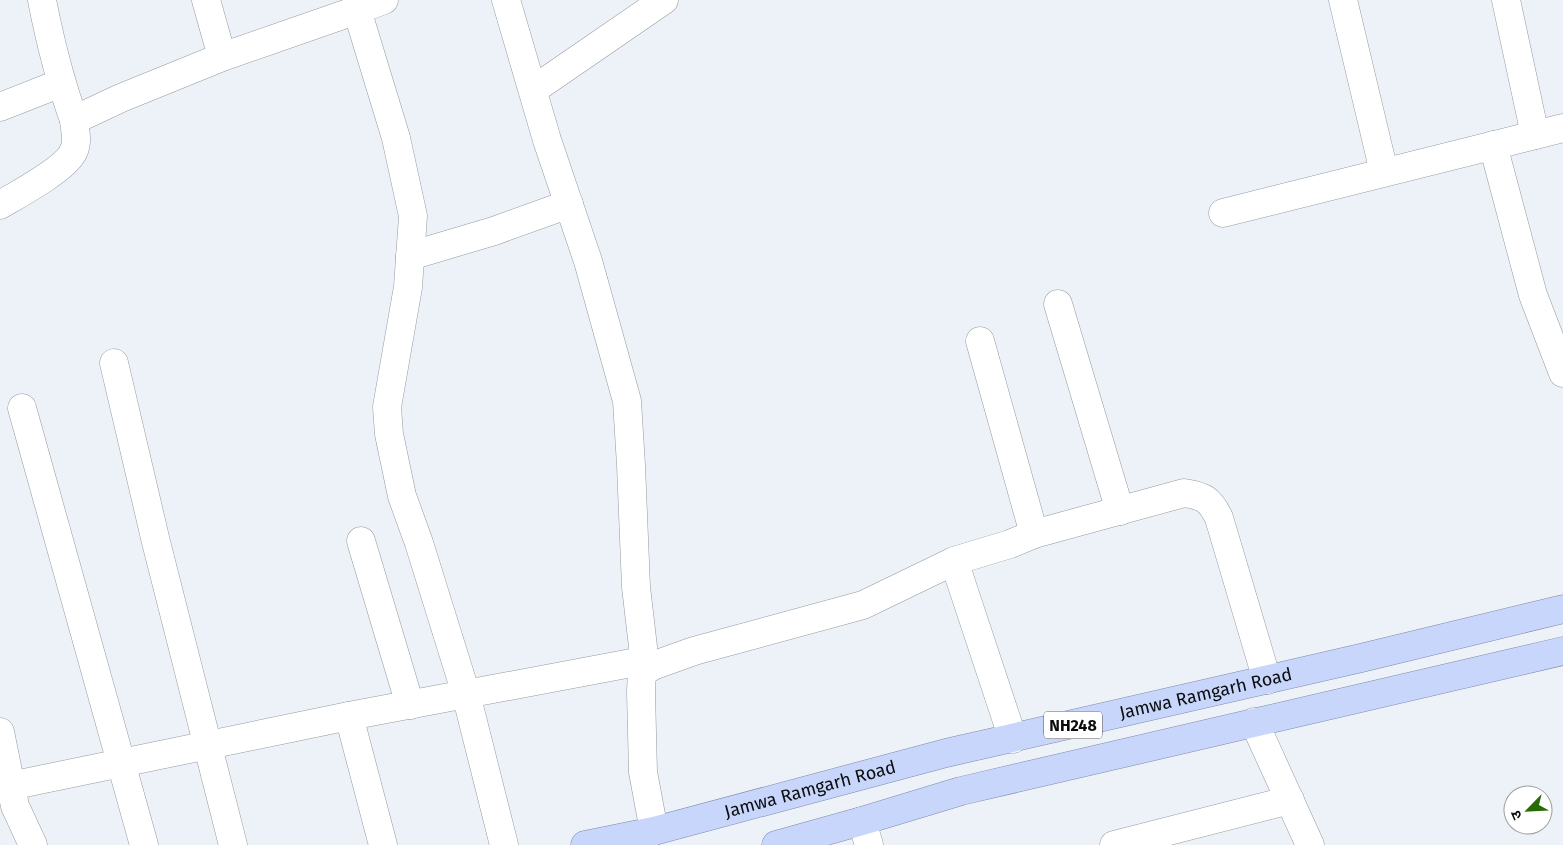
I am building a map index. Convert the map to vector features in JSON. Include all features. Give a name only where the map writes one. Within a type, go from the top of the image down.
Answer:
[{"type":"highway","name":"Jamwa Ramgarh Road","points":[[585,845],[654,831],[946,753],[1267,680],[1563,609]]},
{"type":"highway","name":"Jamwa Ramgarh Road","points":[[776,845],[866,833],[961,790],[1563,651]]},
{"type":"street","points":[[0,206],[60,167],[73,154],[76,140],[74,120],[48,35],[42,0]]},
{"type":"street","points":[[206,0],[222,57]]},
{"type":"street","points":[[74,120],[121,98],[222,57],[384,0]]},
{"type":"street","points":[[506,0],[547,140],[588,261],[627,401],[632,465],[636,587],[643,646],[641,692],[642,772],[654,831]]},
{"type":"street","points":[[533,90],[664,0]]},
{"type":"street","points":[[1343,0],[1384,172]]},
{"type":"street","points":[[1506,0],[1535,135]]},
{"type":"street","points":[[357,10],[396,138],[413,216],[408,287],[387,407],[389,434],[402,496],[466,694],[504,845]]},
{"type":"street","points":[[0,106],[61,82]]},
{"type":"street","points":[[1224,213],[1563,128]]},
{"type":"street","points":[[1493,145],[1533,295],[1563,373]]},
{"type":"street","points":[[410,256],[494,231],[569,204]]},
{"type":"street","points":[[1058,304],[1120,510]]},
{"type":"street","points":[[980,341],[1034,534]]},
{"type":"street","points":[[114,362],[156,542],[233,845]]},
{"type":"street","points":[[22,408],[144,845]]},
{"type":"street","points":[[5,786],[466,694],[655,665],[694,651],[863,606],[954,561],[1010,544],[1034,534],[1184,494],[1199,496],[1213,505],[1219,518],[1267,680]]},
{"type":"street","points":[[361,541],[410,705]]},
{"type":"street","points":[[954,561],[1013,739]]},
{"type":"street","points":[[349,716],[383,845]]},
{"type":"street","points":[[1254,722],[1310,845]]},
{"type":"street","points":[[0,732],[5,786],[33,845]]},
{"type":"street","points":[[1114,845],[1290,800]]}]
